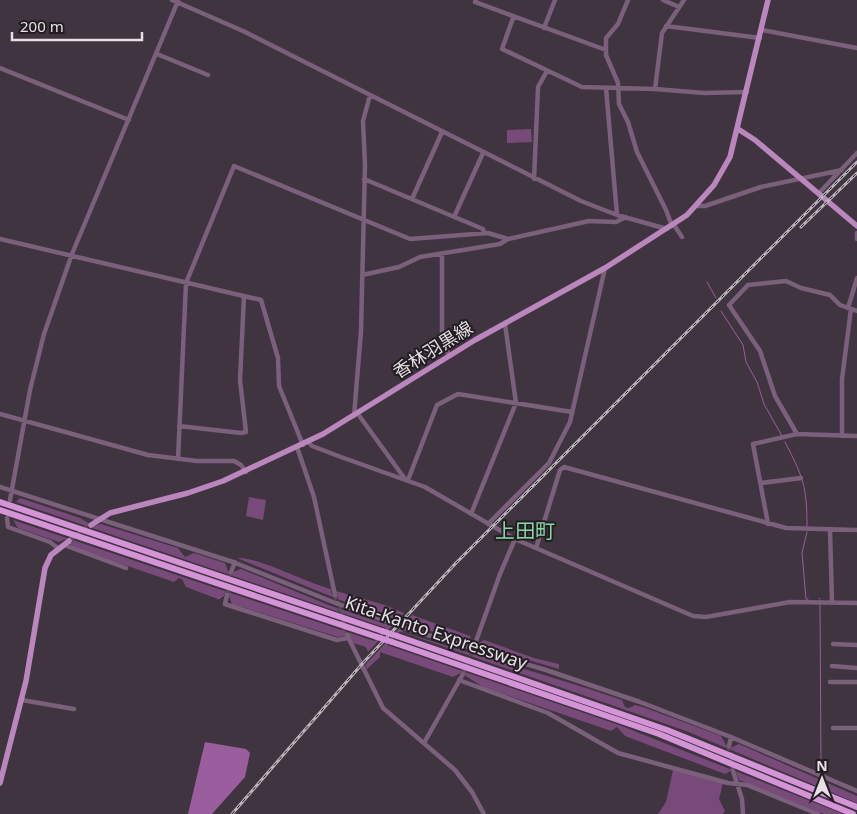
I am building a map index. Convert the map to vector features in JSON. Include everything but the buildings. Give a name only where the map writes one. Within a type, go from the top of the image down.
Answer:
[{"type":"highway","name":"Kita-Kanto Expressway","points":[[0,502],[652,724],[857,807]]},
{"type":"highway","name":"Kita-Kanto Expressway","points":[[0,510],[659,734],[853,814]]},
{"type":"main road","name":"香林羽黒線","points":[[91,525],[114,512],[188,493],[246,472],[303,444],[356,416],[450,356],[605,268],[671,227],[697,206],[724,169],[738,129],[768,0]]},
{"type":"main road","points":[[738,129],[750,135],[857,226]]},
{"type":"main road","points":[[0,783],[22,700],[44,571],[50,558],[64,545]]},
{"type":"street","points":[[172,0],[178,1],[251,35],[534,179],[617,215],[671,227],[682,237]]},
{"type":"street","points":[[476,0],[475,2],[514,18],[606,50]]},
{"type":"street","points":[[544,28],[555,0]]},
{"type":"street","points":[[628,0],[618,24],[606,38],[606,50],[616,74],[619,88],[619,104],[628,122],[646,172],[668,212],[671,227]]},
{"type":"street","points":[[663,0],[679,7]]},
{"type":"street","points":[[655,89],[662,33],[684,0]]},
{"type":"street","points":[[10,500],[24,419],[40,348],[72,254],[178,1]]},
{"type":"street","points":[[514,18],[502,49],[582,87],[655,89],[704,93],[747,92]]},
{"type":"street","points":[[666,26],[760,38]]},
{"type":"street","points":[[762,30],[857,48]]},
{"type":"street","points":[[156,54],[208,75]]},
{"type":"street","points":[[0,68],[129,120]]},
{"type":"street","points":[[534,179],[538,87],[547,71]]},
{"type":"street","points":[[606,88],[617,215]]},
{"type":"street","points":[[370,95],[363,121],[364,220],[361,331],[356,416],[406,479]]},
{"type":"street","points":[[412,200],[442,132]]},
{"type":"street","points":[[454,217],[482,153]]},
{"type":"street","points":[[819,193],[857,153]]},
{"type":"street","points":[[178,459],[186,283],[234,166],[416,240],[484,233],[508,239]]},
{"type":"street","points":[[697,206],[706,206],[750,190],[842,170]]},
{"type":"street","points":[[364,179],[482,229],[484,233]]},
{"type":"street","points":[[362,275],[399,267],[420,257],[500,244],[508,239],[589,221],[616,222],[626,217]]},
{"type":"street","points":[[857,233],[857,239]]},
{"type":"street","points":[[0,238],[244,296],[262,302],[278,358],[279,386],[303,444],[335,595]]},
{"type":"street","points":[[442,254],[440,303],[442,335],[450,356]]},
{"type":"street","points":[[488,524],[549,463],[572,412],[605,268]]},
{"type":"street","points":[[842,436],[842,379],[850,308],[857,278]]},
{"type":"street","points":[[797,434],[775,396],[762,356],[729,305],[748,285],[786,281],[801,288],[830,295],[840,305],[857,311]]},
{"type":"street","points":[[178,426],[244,434],[246,432],[240,380],[244,296]]},
{"type":"street","points":[[471,514],[516,403],[505,324]]},
{"type":"street","points":[[406,479],[437,404],[458,394],[572,412]]},
{"type":"street","points":[[0,414],[24,419],[127,450],[178,459],[234,461],[242,464],[246,472]]},
{"type":"street","points":[[768,524],[753,444],[797,434],[857,436]]},
{"type":"street","points":[[303,444],[406,479],[432,491],[515,539],[696,617],[706,617],[790,602],[857,603]]},
{"type":"street","points":[[536,548],[560,470],[564,467],[768,524],[796,529],[857,530]]},
{"type":"street","points":[[761,483],[801,478]]},
{"type":"street","points":[[0,487],[98,520],[235,562],[333,602],[404,628],[560,675],[731,737],[857,791]]},
{"type":"street","points":[[7,518],[4,524],[52,543],[64,545],[126,568]]},
{"type":"street","points":[[830,531],[832,602]]},
{"type":"street","points":[[475,644],[500,574],[515,539]]},
{"type":"street","points":[[231,572],[235,562]]},
{"type":"street","points":[[227,595],[226,604],[234,607],[337,640],[347,636],[384,708],[466,783],[484,814]]},
{"type":"street","points":[[833,644],[857,645]]},
{"type":"street","points":[[832,666],[857,668]]},
{"type":"street","points":[[424,743],[463,674]]},
{"type":"street","points":[[459,680],[548,713],[618,753],[728,783],[747,785],[818,814]]},
{"type":"street","points":[[830,682],[857,682]]},
{"type":"street","points":[[22,700],[74,709]]},
{"type":"street","points":[[833,728],[857,728]]},
{"type":"street","points":[[729,746],[731,737]]},
{"type":"street","points":[[733,771],[743,802],[743,814]]},
{"type":"shaded area","points":[[531,129],[532,142],[507,143],[507,130]]},
{"type":"shaded area","points":[[249,497],[266,500],[263,520],[246,516]]},
{"type":"shaded area","points":[[20,498],[80,518],[93,526],[101,524],[178,548],[185,557],[194,553],[225,563],[228,571],[233,572],[241,569],[331,606],[389,625],[393,619],[340,600],[237,558],[270,566],[331,589],[332,595],[338,595],[336,591],[385,605],[404,613],[368,652],[366,647],[353,643],[349,635],[338,637],[232,604],[229,596],[224,594],[218,599],[186,587],[182,579],[179,578],[174,582],[73,547],[65,539],[59,542],[18,528],[13,520],[368,639],[375,641],[386,628],[16,502]]},
{"type":"shaded area","points":[[412,615],[470,636],[473,643],[477,644],[484,640],[534,658],[559,664],[559,669],[407,624],[402,629],[403,632],[595,691],[622,700],[625,707],[629,708],[635,705],[643,707],[721,736],[726,745],[732,747],[739,744],[857,796],[857,803],[686,731],[402,632],[399,632],[387,645],[619,725],[843,814],[824,814],[739,780],[736,772],[730,771],[725,774],[625,736],[617,727],[611,731],[483,687],[461,673],[453,677],[380,652],[380,657],[367,669],[365,665]]},
{"type":"shaded area","points":[[205,742],[246,749],[250,753],[245,777],[212,814],[188,814]]},
{"type":"shaded area","points":[[673,770],[723,783],[719,799],[725,811],[723,814],[658,814],[666,802]]},
{"type":"waterway","points":[[707,282],[716,298]]},
{"type":"waterway","points":[[721,311],[743,345],[746,362],[757,382],[764,404],[782,436]]},
{"type":"waterway","points":[[785,442],[803,482],[807,526]]},
{"type":"waterway","points":[[807,532],[802,553],[806,599],[808,599]]},
{"type":"waterway","points":[[218,599],[224,595]]},
{"type":"waterway","points":[[820,604],[821,765]]},
{"type":"tunnel","points":[[69,541],[91,525]]},
{"type":"tunnel","points":[[227,595],[231,572]]},
{"type":"tunnel","points":[[335,595],[347,635]]},
{"type":"tunnel","points":[[463,674],[475,645]]},
{"type":"tunnel","points":[[729,746],[733,771]]},
{"type":"railway","points":[[232,814],[362,664],[456,563],[857,162]]},
{"type":"railway","points":[[801,227],[857,173]]},
{"type":"district","name":"上田町","points":[[525,531]]}]
